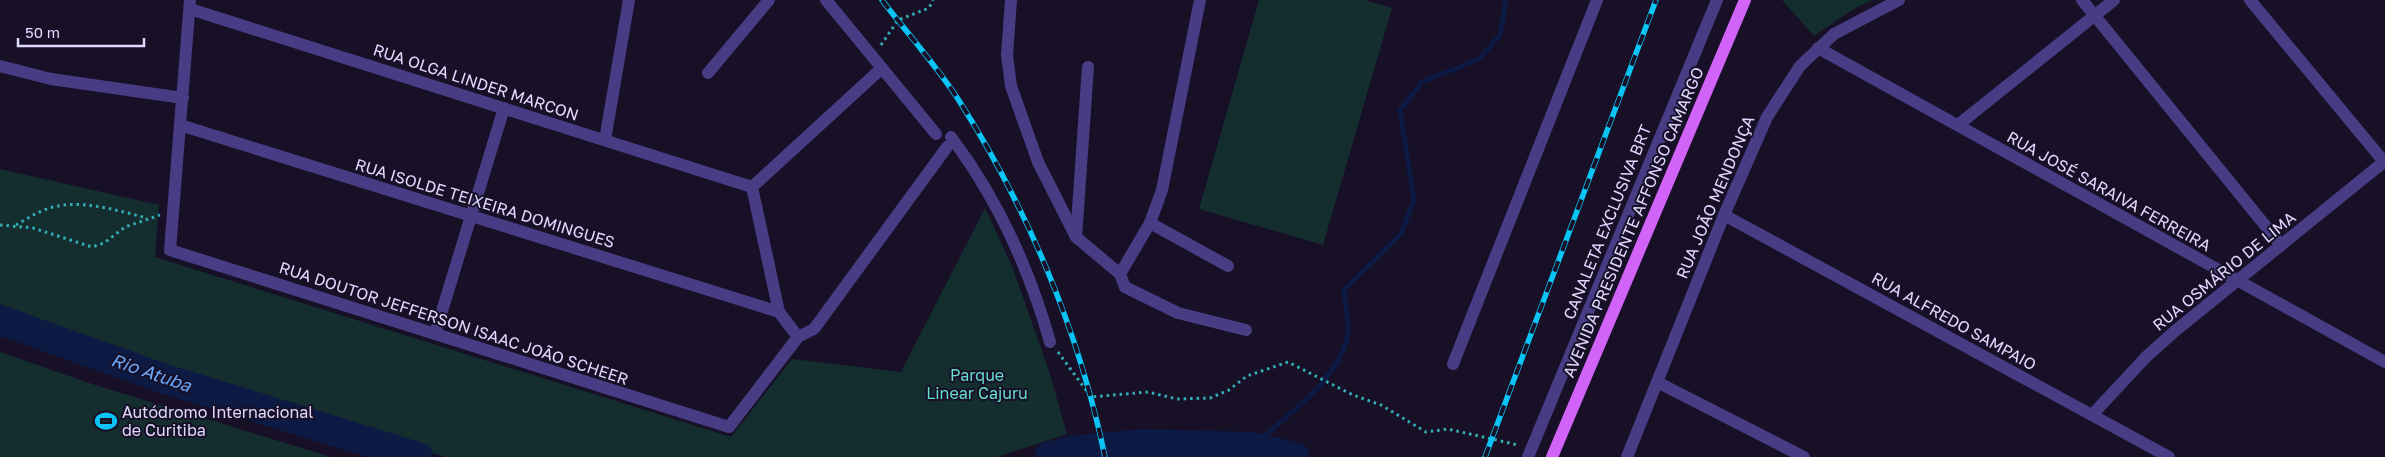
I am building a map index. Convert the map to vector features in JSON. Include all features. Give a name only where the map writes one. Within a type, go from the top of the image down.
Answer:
[{"type":"main road","name":"AVENIDA PRESIDENTE AFFONSO CAMARGO","points":[[1552,457],[1745,0]]},
{"type":"street","points":[[605,140],[629,0]]},
{"type":"street","points":[[708,73],[769,0]]},
{"type":"street","points":[[826,0],[936,134],[943,130],[948,132],[949,142],[973,165],[994,200],[1034,289],[1050,342]]},
{"type":"street","points":[[1011,0],[1007,55],[1011,86],[1038,162],[1076,236],[1120,274],[1125,286],[1178,314],[1246,330]]},
{"type":"street","points":[[1120,274],[1150,223],[1162,190],[1200,0]]},
{"type":"street","points":[[1454,364],[1598,0]]},
{"type":"street","name":"CANALETA EXCLUSIVA BRT","points":[[1530,453],[1717,0]]},
{"type":"street","name":"RUA JOÃO MENDONÇA","points":[[1627,457],[1724,215],[1767,117],[1800,66],[1818,48],[1848,25],[1898,0]]},
{"type":"street","points":[[2082,0],[2281,245]]},
{"type":"street","points":[[1958,125],[2114,0]]},
{"type":"street","points":[[2250,0],[2385,162]]},
{"type":"street","points":[[173,212],[190,4]]},
{"type":"street","name":"RUA OLGA LINDER MARCON","points":[[190,4],[504,108],[752,187]]},
{"type":"street","name":"RUA JOSÉ SARAIVA FERREIRA","points":[[1818,48],[2385,362]]},
{"type":"street","points":[[0,66],[51,78],[183,98]]},
{"type":"street","points":[[1076,236],[1088,67]]},
{"type":"street","points":[[882,68],[752,187],[779,312],[798,337],[814,328],[949,142]]},
{"type":"street","points":[[435,334],[504,108]]},
{"type":"street","name":"RUA ISOLDE TEIXEIRA DOMINGUES","points":[[180,125],[779,312]]},
{"type":"street","name":"RUA OSMÁRIO DE LIMA","points":[[2092,415],[2146,357],[2238,280],[2385,162]]},
{"type":"street","name":"RUA DOUTOR JEFFERSON ISAAC JOÃO SCHEER","points":[[173,212],[170,250],[729,427],[798,337]]},
{"type":"street","name":"RUA ALFREDO SAMPAIO","points":[[1724,215],[2169,457]]},
{"type":"street","points":[[1150,223],[1228,266]]},
{"type":"street","points":[[1657,382],[1804,457]]},
{"type":"path","points":[[873,58],[898,20],[929,8],[933,0]]},
{"type":"path","points":[[15,225],[45,210],[72,204],[109,208],[147,218]]},
{"type":"path","points":[[0,225],[33,228],[92,247],[104,243],[125,226],[147,218],[173,212]]},
{"type":"path","points":[[1050,342],[1091,397],[1148,392],[1176,399],[1210,398],[1229,390],[1247,376],[1288,362],[1353,395],[1381,405],[1426,432],[1448,428],[1530,453]]},
{"type":"green space","points":[[1259,0],[1365,0],[1392,8],[1323,245],[1199,209]]},
{"type":"green space","points":[[1782,0],[1872,0],[1852,10],[1814,36]]},
{"type":"green space","name":"Parque Linear Cajuru","points":[[0,169],[159,205],[155,257],[731,437],[792,359],[901,372],[985,208],[1012,266],[1049,371],[1067,434],[997,457],[445,457],[150,364],[0,304]]},
{"type":"green space","name":"Autódromo Internacional de Curitiba","points":[[0,352],[95,385],[331,457],[0,457]]},
{"type":"waterway","points":[[1251,447],[1310,396],[1336,365],[1344,348],[1348,332],[1344,290],[1401,234],[1414,200],[1400,110],[1422,82],[1479,59],[1500,35],[1506,0]]},
{"type":"waterway","name":"Rio Atuba","points":[[0,320],[165,379],[418,457]]},
{"type":"waterway","name":"Rio Atuba","points":[[1049,457],[1071,451],[1144,444],[1251,447],[1295,457]]},
{"type":"railway","points":[[882,0],[958,99],[983,140],[1028,227],[1048,271],[1081,363],[1105,457]]},
{"type":"railway","points":[[1485,457],[1656,0]]},
{"type":"place","name":"Autódromo Internacional de Curitiba","points":[[106,421]]}]
